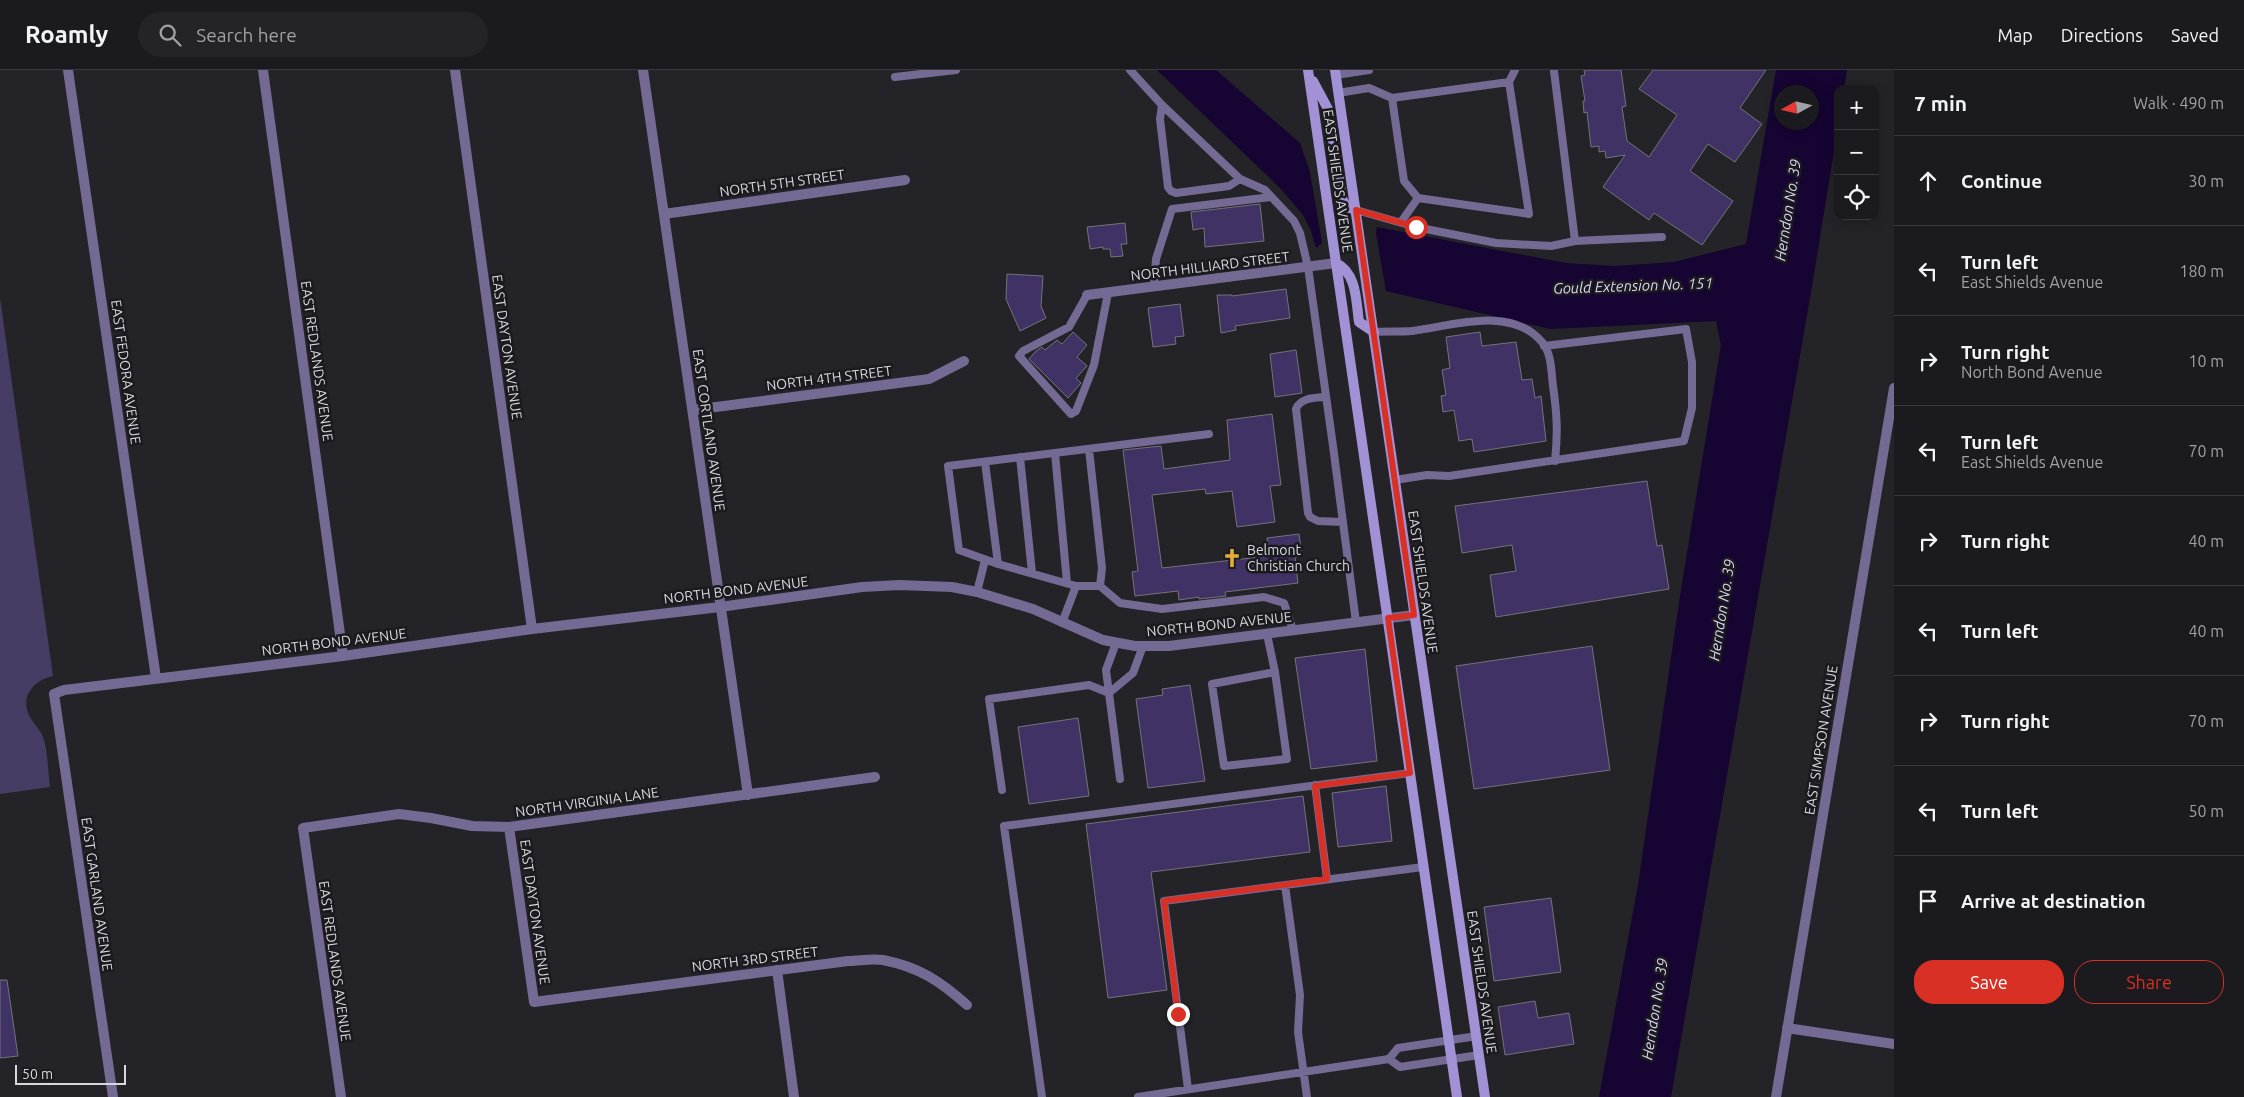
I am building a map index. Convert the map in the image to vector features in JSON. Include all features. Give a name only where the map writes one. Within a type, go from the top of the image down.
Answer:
[{"type":"main road","name":"EAST SHIELDS AVENUE","points":[[1308,72],[1457,1097]]},
{"type":"main road","points":[[1308,72],[1328,109],[1342,199],[1347,207],[1356,210]]},
{"type":"main road","name":"EAST SHIELDS AVENUE","points":[[1335,72],[1486,1097]]},
{"type":"main road","points":[[1336,263],[1343,267],[1353,281],[1359,322],[1374,332]]},
{"type":"street","name":"EAST FEDORA AVENUE","points":[[68,70],[156,678]]},
{"type":"street","name":"EAST REDLANDS AVENUE","points":[[263,70],[343,656]]},
{"type":"street","name":"EAST DAYTON AVENUE","points":[[455,70],[532,629]]},
{"type":"street","name":"EAST CORTLAND AVENUE","points":[[643,70],[748,795]]},
{"type":"street","name":"NORTH 5TH STREET","points":[[664,214],[904,180]]},
{"type":"street","name":"NORTH HILLIARD STREET","points":[[1087,295],[1336,263]]},
{"type":"street","name":"NORTH 4TH STREET","points":[[693,410],[929,379],[964,360]]},
{"type":"street","name":"EAST SIMPSON AVENUE","points":[[1776,1097],[1894,388]]},
{"type":"street","name":"NORTH BOND AVENUE","points":[[54,694],[64,690],[343,656],[532,629],[720,607],[862,587],[899,584],[952,587],[977,592],[1033,609],[1103,640],[1143,646],[1169,646],[1414,615]]},
{"type":"street","name":"EAST GARLAND AVENUE","points":[[54,694],[112,1097]]},
{"type":"street","name":"NORTH VIRGINIA LANE","points":[[303,828],[399,814],[472,826],[509,827],[875,777]]},
{"type":"street","name":"EAST DAYTON AVENUE","points":[[509,827],[534,1002]]},
{"type":"street","name":"EAST REDLANDS AVENUE","points":[[303,828],[341,1097]]},
{"type":"street","name":"NORTH 3RD STREET","points":[[534,1002],[848,961],[882,960],[915,969],[940,981],[968,1005]]},
{"type":"street","points":[[777,970],[794,1097]]},
{"type":"street","points":[[1787,1028],[1894,1044]]},
{"type":"lane","points":[[895,77],[956,70]]},
{"type":"lane","points":[[1130,70],[1162,105],[1240,179],[1265,190],[1294,221],[1300,233],[1308,267],[1356,622]]},
{"type":"lane","points":[[1335,72],[1369,70]]},
{"type":"lane","points":[[1392,98],[1404,181],[1418,198],[1528,214],[1509,82],[1515,70]]},
{"type":"lane","points":[[1554,71],[1575,241]]},
{"type":"lane","points":[[1338,93],[1369,88],[1392,98],[1509,82]]},
{"type":"lane","points":[[1162,105],[1160,119],[1168,187],[1171,191],[1176,194],[1229,186],[1240,179]]},
{"type":"lane","points":[[1154,286],[1156,259],[1172,209],[1271,197]]},
{"type":"lane","points":[[1401,222],[1418,198]]},
{"type":"lane","points":[[1356,210],[1496,243],[1551,246],[1575,241],[1662,237]]},
{"type":"lane","points":[[1087,295],[1069,327],[1023,351],[1019,356],[1071,414],[1076,411],[1094,365],[1108,293]]},
{"type":"lane","points":[[1374,332],[1410,331],[1482,321],[1500,321],[1521,327],[1532,333],[1544,346],[1550,358],[1558,431],[1556,461]]},
{"type":"lane","points":[[1394,480],[1428,475],[1449,476],[1684,441],[1692,408],[1692,362],[1686,329],[1544,346]]},
{"type":"lane","points":[[1326,396],[1301,402],[1296,409],[1308,513],[1313,520],[1343,522]]},
{"type":"lane","points":[[1209,434],[948,466],[959,550],[985,560],[1076,586],[1100,586],[1120,603],[1162,609],[1264,597],[1284,603],[1293,630]]},
{"type":"lane","points":[[1089,448],[1102,568],[1100,586]]},
{"type":"lane","points":[[1055,453],[1067,583]]},
{"type":"lane","points":[[1020,457],[1032,573]]},
{"type":"lane","points":[[985,462],[998,564]]},
{"type":"lane","points":[[977,592],[985,560]]},
{"type":"lane","points":[[1062,623],[1076,586]]},
{"type":"lane","points":[[1267,634],[1275,672],[1287,759],[1224,766],[1212,684],[1275,672]]},
{"type":"lane","points":[[1116,643],[1106,670],[1120,779]]},
{"type":"lane","points":[[1110,693],[1133,673],[1143,646]]},
{"type":"lane","points":[[1002,790],[989,698],[1089,684],[1110,693]]},
{"type":"lane","points":[[1042,1097],[1004,826],[1410,773]]},
{"type":"lane","points":[[1315,786],[1327,879]]},
{"type":"lane","points":[[1188,1090],[1164,901],[1423,866]]},
{"type":"lane","points":[[1285,885],[1300,995],[1298,1032],[1307,1097]]},
{"type":"lane","points":[[1138,1097],[1389,1059],[1398,1048],[1477,1036]]},
{"type":"lane","points":[[1389,1059],[1400,1067],[1479,1056]]},
{"type":"shaded area","points":[[0,298],[53,676],[41,681],[32,688],[28,694],[26,706],[30,717],[44,740],[50,787],[0,794]]},
{"type":"water","points":[[1157,70],[1216,70],[1300,143],[1310,172],[1322,243],[1316,248],[1311,231],[1303,215],[1280,188]]},
{"type":"water","points":[[1776,70],[1847,70],[1845,85],[1834,85],[1834,151],[1671,1097],[1599,1097],[1638,885],[1680,596],[1721,345],[1716,321],[1550,329],[1386,291],[1376,233],[1377,227],[1566,263],[1615,266],[1674,262],[1746,244]]},
{"type":"building","points":[[1584,70],[1621,70],[1626,106],[1622,107],[1627,141],[1649,157],[1677,115],[1639,89],[1653,70],[1766,70],[1740,108],[1762,124],[1735,162],[1708,144],[1690,171],[1733,201],[1702,245],[1654,213],[1649,220],[1603,187],[1625,155],[1606,158],[1605,151],[1599,152],[1599,146],[1591,147],[1587,112],[1584,113],[1583,101],[1585,101],[1581,76],[1585,75]]},
{"type":"building","points":[[1260,204],[1264,241],[1205,247],[1204,228],[1193,230],[1191,212]]},
{"type":"building","points":[[1125,223],[1127,244],[1121,244],[1123,256],[1111,257],[1110,249],[1103,249],[1103,247],[1090,249],[1087,227]]},
{"type":"building","points":[[1007,274],[1043,276],[1041,306],[1046,318],[1020,331],[1006,299]]},
{"type":"building","points":[[1286,289],[1290,318],[1235,326],[1236,330],[1221,333],[1217,295],[1232,296]]},
{"type":"building","points":[[1180,304],[1184,336],[1175,337],[1176,344],[1153,347],[1148,308]]},
{"type":"building","points":[[1073,332],[1087,345],[1077,357],[1087,366],[1076,378],[1081,383],[1068,398],[1029,359],[1036,351],[1042,347],[1045,350],[1057,340],[1062,344]]},
{"type":"building","points":[[1480,332],[1482,346],[1516,342],[1522,380],[1532,379],[1535,398],[1541,396],[1546,441],[1474,452],[1472,439],[1459,441],[1454,410],[1443,412],[1441,396],[1446,395],[1442,370],[1450,368],[1446,337]]},
{"type":"building","points":[[1296,350],[1302,393],[1275,397],[1270,354]]},
{"type":"building","points":[[1272,414],[1281,485],[1270,486],[1275,522],[1237,527],[1232,491],[1206,494],[1205,489],[1152,495],[1162,568],[1269,556],[1267,538],[1299,534],[1302,556],[1295,557],[1298,583],[1225,592],[1226,596],[1199,599],[1199,597],[1179,600],[1178,591],[1135,596],[1132,572],[1138,571],[1123,450],[1161,446],[1164,469],[1230,460],[1227,420]]},
{"type":"building","points":[[1647,481],[1657,546],[1662,545],[1669,589],[1496,617],[1490,575],[1516,571],[1512,545],[1462,553],[1455,506]]},
{"type":"building","points":[[1592,646],[1610,770],[1474,789],[1456,666]]},
{"type":"building","points":[[1365,649],[1377,761],[1311,769],[1295,658]]},
{"type":"building","points":[[1190,685],[1205,781],[1148,788],[1136,699],[1163,695],[1162,689]]},
{"type":"building","points":[[1078,718],[1089,796],[1029,804],[1018,727]]},
{"type":"building","points":[[1386,786],[1392,841],[1338,847],[1332,793]]},
{"type":"building","points":[[1303,796],[1310,852],[1151,872],[1167,990],[1108,998],[1086,824]]},
{"type":"building","points":[[1551,898],[1561,972],[1494,981],[1484,907]]},
{"type":"building","points":[[0,980],[7,980],[18,1056],[0,1058]]},
{"type":"building","points":[[1535,1001],[1538,1018],[1569,1013],[1574,1044],[1505,1055],[1498,1007]]},
{"type":"place","name":"Belmont Christian Church","points":[[1232,558]]},
{"type":"route","points":[[1178,1014],[1164,901],[1327,879],[1315,786],[1410,773],[1388,618],[1414,615],[1356,210],[1416,227]]},
{"type":"water label","name":"Herndon No. 39","points":[[1788,210]]},
{"type":"water label","name":"Gould Extension No. 151","points":[[1633,286]]},
{"type":"water label","name":"Herndon No. 39","points":[[1722,610]]},
{"type":"water label","name":"Herndon No. 39","points":[[1655,1009]]}]
